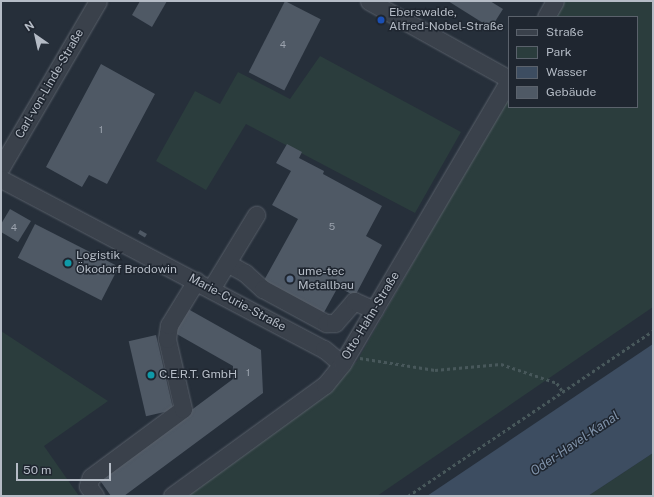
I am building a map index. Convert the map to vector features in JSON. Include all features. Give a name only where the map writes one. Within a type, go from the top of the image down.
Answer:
[{"type":"street","name":"Carl-von-Linde-Straße","points":[[1,167],[98,1]]},
{"type":"street","points":[[369,1],[508,79]]},
{"type":"street","points":[[547,16],[555,1]]},
{"type":"street","name":"Otto-Hahn-Straße","points":[[172,496],[325,385],[344,360],[508,82]]},
{"type":"street","name":"Marie-Curie-Straße","points":[[1,179],[344,360]]},
{"type":"street","points":[[211,289],[256,215]]},
{"type":"street","points":[[227,263],[245,273],[263,289],[326,323],[335,323],[354,301],[374,310]]},
{"type":"street","points":[[95,496],[88,486],[91,477],[183,409],[167,339],[169,325],[196,281]]},
{"type":"path","points":[[408,496],[653,331]]},
{"type":"path","points":[[344,360],[435,370],[500,364],[557,383],[563,392]]},
{"type":"green space","points":[[562,1],[653,1],[653,307],[377,496],[183,496],[339,380],[357,361],[508,97],[508,108],[638,108],[638,16],[554,16]]},
{"type":"green space","points":[[320,56],[461,132],[415,213],[246,124],[206,190],[156,161],[195,91],[220,104],[238,72],[290,99]]},
{"type":"green space","points":[[1,331],[108,401],[44,446],[79,496],[1,496]]},
{"type":"green space","points":[[653,453],[653,496],[588,496]]},
{"type":"water","name":"Oder-Havel-Kanal","points":[[653,344],[653,453],[588,496],[427,496]]},
{"type":"building","points":[[140,1],[167,1],[152,27],[132,15]]},
{"type":"building","points":[[285,1],[321,19],[284,90],[249,72]]},
{"type":"building","points":[[448,1],[490,1],[503,9],[491,28]]},
{"type":"building","points":[[101,64],[155,94],[107,184],[89,175],[82,187],[46,167]]},
{"type":"building","points":[[287,144],[302,152],[299,158],[324,171],[323,174],[382,206],[366,236],[382,245],[355,296],[338,287],[322,316],[262,284],[298,219],[272,205],[291,171],[276,163]]},
{"type":"building","points":[[10,209],[31,221],[18,242],[1,232],[1,224]]},
{"type":"building","name":"Logistik Ökodorf Brodowin","points":[[35,224],[119,267],[102,301],[18,258]]},
{"type":"building","points":[[140,230],[147,234],[145,237],[138,233]]},
{"type":"building","points":[[188,309],[261,350],[263,393],[124,496],[111,496],[99,479],[233,379],[233,366],[175,333]]},
{"type":"building","name":"C.E.R.T. GmbH","points":[[156,335],[173,410],[146,416],[129,341]]},
{"type":"place","name":"Eberswalde, Alfred-Nobel-Straße","points":[[381,20]]},
{"type":"place","name":"Logistik Ökodorf Brodowin","points":[[68,263]]},
{"type":"place","name":"ume-tec Metallbau","points":[[290,279]]},
{"type":"place","name":"C.E.R.T. GmbH","points":[[151,375]]}]
